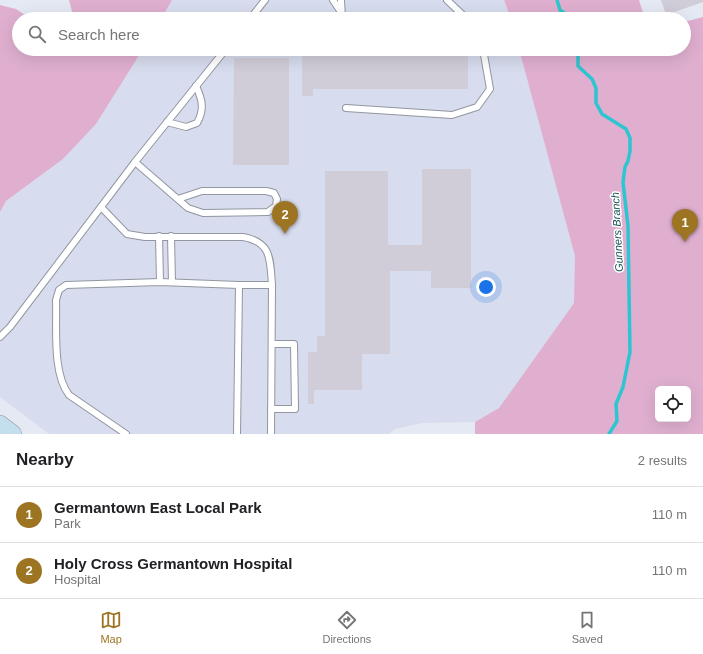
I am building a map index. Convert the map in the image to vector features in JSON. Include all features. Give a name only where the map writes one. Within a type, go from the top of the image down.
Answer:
[{"type":"street","points":[[0,424],[13,434]]},
{"type":"lane","points":[[256,12],[265,0]]},
{"type":"lane","points":[[333,0],[341,12]]},
{"type":"lane","points":[[341,0],[341,12]]},
{"type":"lane","points":[[447,0],[460,12]]},
{"type":"lane","points":[[0,337],[10,327],[135,162],[220,56]]},
{"type":"lane","points":[[346,108],[452,116],[477,107],[490,89],[483,56]]},
{"type":"lane","points":[[167,122],[186,127],[197,122],[203,108],[202,100],[196,86]]},
{"type":"lane","points":[[135,162],[188,208],[204,213],[268,212],[276,206],[277,199],[274,193],[266,191],[202,191],[178,199]]},
{"type":"lane","points":[[101,207],[127,234],[145,237],[243,237],[256,239],[265,247],[270,261],[272,285],[271,434]]},
{"type":"lane","points":[[159,236],[160,282]]},
{"type":"lane","points":[[170,236],[172,282]]},
{"type":"lane","points":[[126,434],[70,395],[63,387],[59,372],[56,300],[59,290],[66,285],[160,282],[272,285]]},
{"type":"lane","points":[[237,434],[239,285]]},
{"type":"lane","points":[[271,409],[295,409],[294,344],[272,344]]},
{"type":"shaded area","points":[[69,0],[172,0],[165,12],[72,12]]},
{"type":"shaded area","points":[[172,0],[504,0],[508,12],[165,12]]},
{"type":"shaded area","points":[[504,0],[639,0],[643,12],[508,12]]},
{"type":"shaded area","points":[[0,5],[16,9],[20,12],[12,12],[12,56],[139,56],[96,124],[63,159],[6,201],[0,212]]},
{"type":"shaded area","points":[[703,17],[703,434],[475,434],[475,422],[499,408],[574,303],[575,256],[521,56],[691,56],[691,20]]},
{"type":"shaded area","points":[[139,56],[521,56],[577,262],[574,303],[499,408],[475,422],[422,423],[395,429],[389,434],[49,434],[0,397],[0,212],[6,201],[63,159],[96,124]]},
{"type":"building","points":[[661,0],[703,0],[703,2],[675,12],[665,12]]},
{"type":"building","points":[[302,56],[468,56],[468,89],[313,89],[313,96],[302,96]]},
{"type":"building","points":[[234,58],[289,58],[289,165],[233,165]]},
{"type":"building","points":[[422,169],[471,169],[471,288],[431,288],[431,271],[390,271],[390,354],[362,354],[362,390],[314,390],[314,404],[308,404],[308,352],[317,352],[317,336],[325,336],[325,171],[388,171],[388,245],[422,245]]},
{"type":"waterway","name":"Gunners Branch","points":[[557,0],[560,10],[563,12]]},
{"type":"waterway","name":"Gunners Branch","points":[[578,56],[578,66],[592,79],[596,88],[596,103],[602,114],[626,129],[630,138],[630,151],[625,167],[623,182],[628,226],[630,352],[623,387],[616,404],[617,421],[609,434]]},
{"type":"place","name":"Holy Cross Germantown Hospital","points":[[285,234]]},
{"type":"place","name":"Germantown East Local Park","points":[[685,242]]}]
